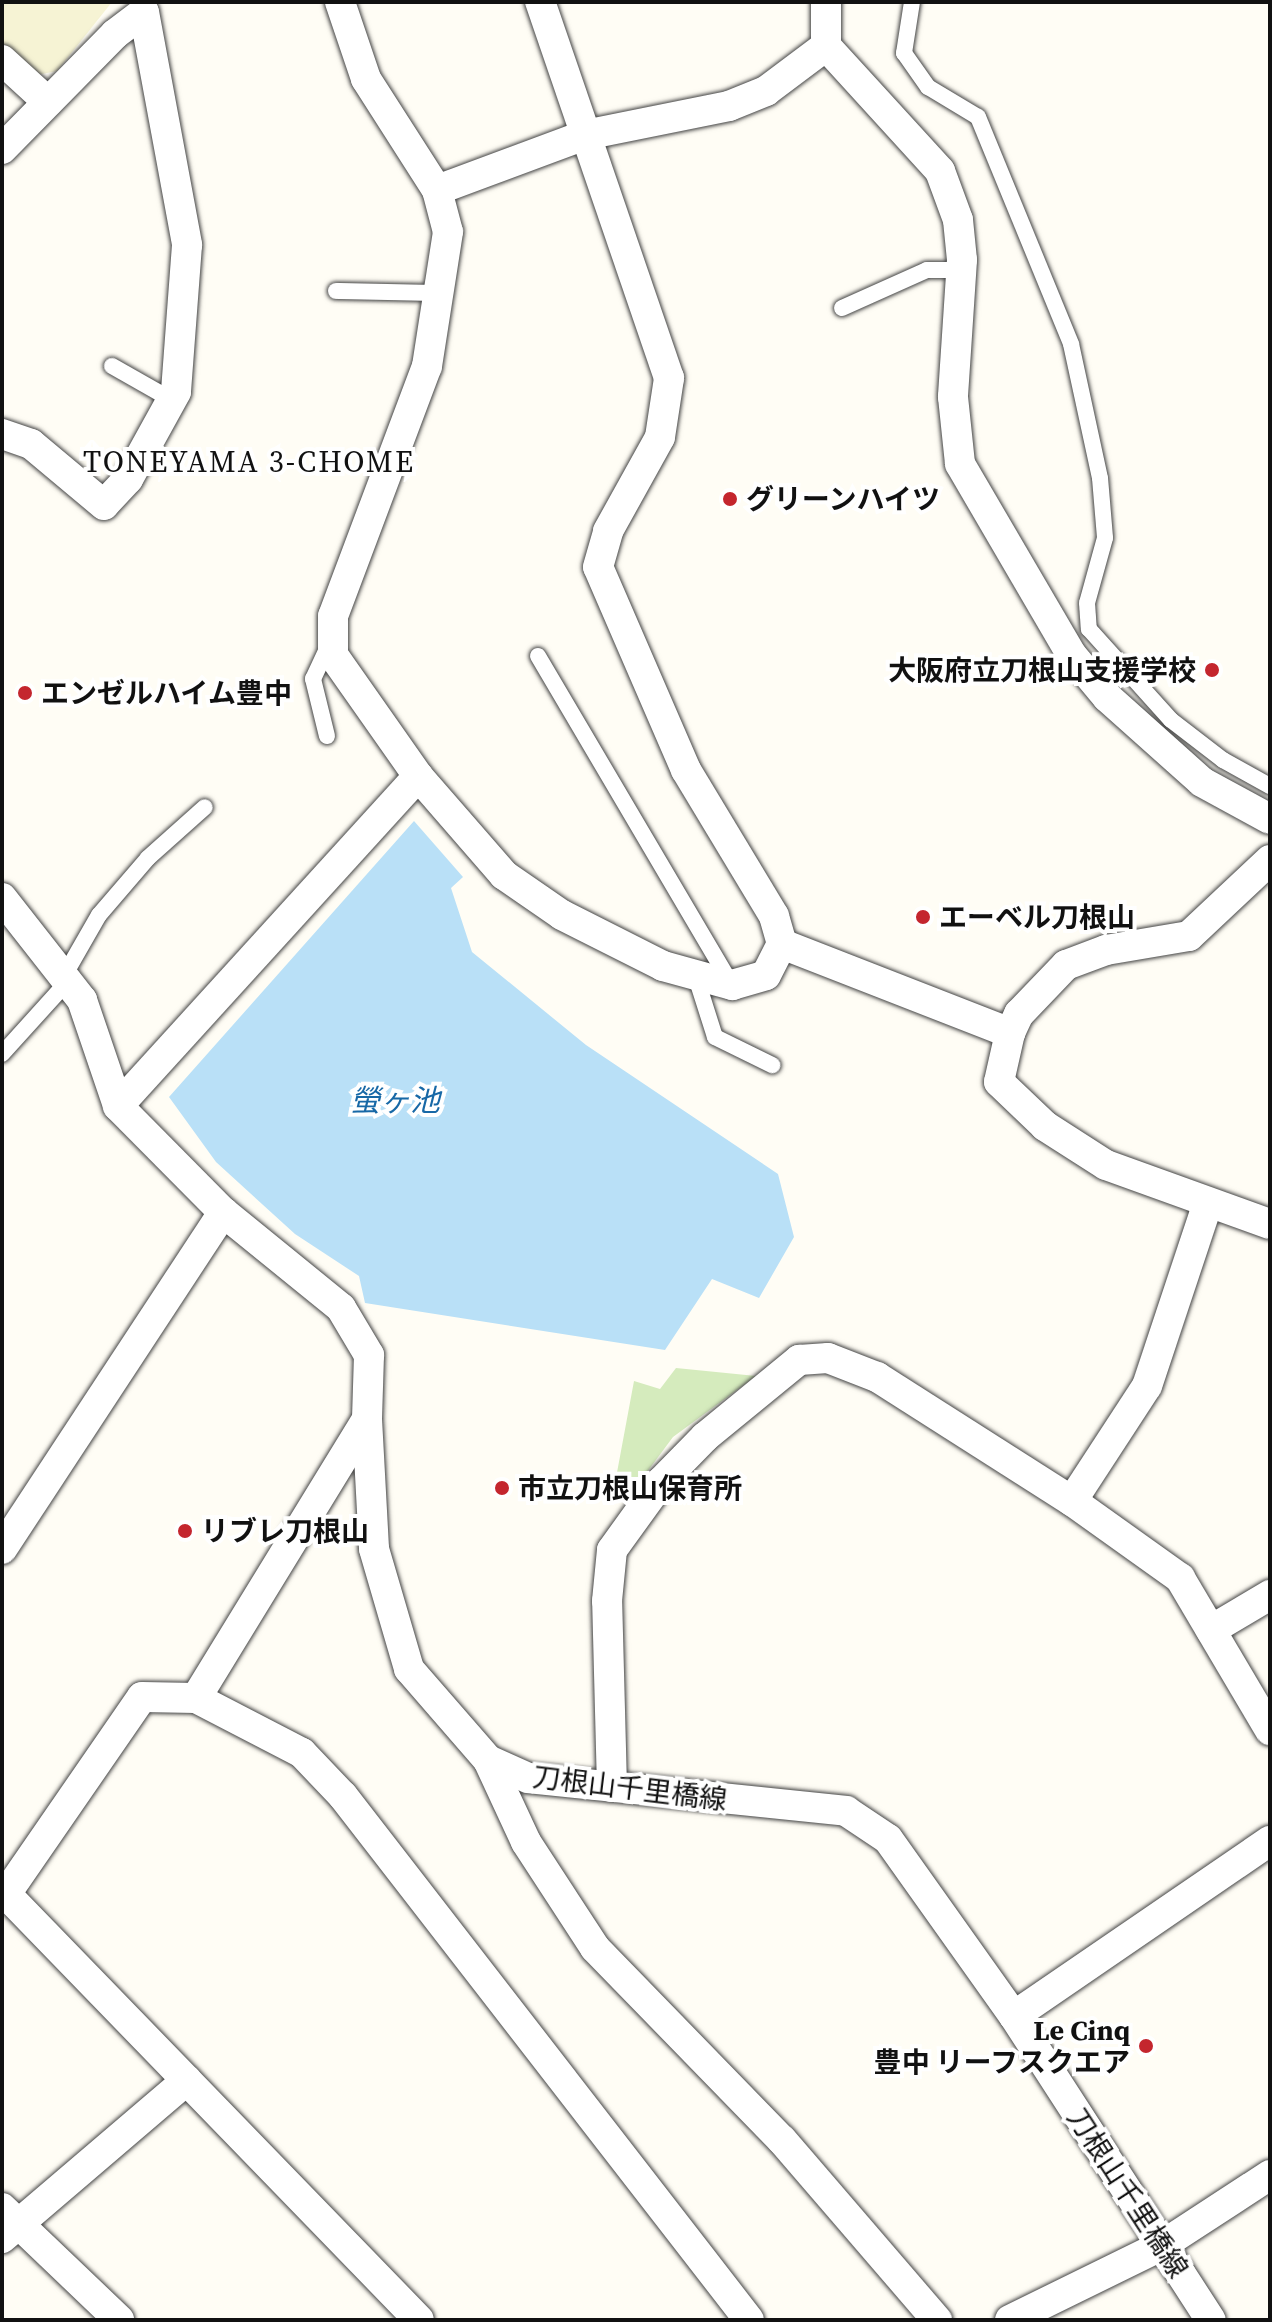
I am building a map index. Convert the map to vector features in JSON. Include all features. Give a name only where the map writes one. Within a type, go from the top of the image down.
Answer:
[{"type":"street","points":[[340,2],[366,79],[437,190],[448,232],[427,366],[333,616],[333,655],[418,776],[504,875],[562,915],[663,966],[732,985],[766,975],[782,944],[774,916],[686,770],[598,567],[608,531],[660,437],[669,378],[540,2]]},
{"type":"street","points":[[826,2],[826,46],[940,171],[958,220],[961,270],[953,397],[960,464],[1071,654],[1107,697],[1202,782],[1270,819]]},
{"type":"street","points":[[2,149],[144,12],[187,245],[172,400],[128,479],[104,505],[31,444],[2,434]]},
{"type":"street","points":[[437,190],[585,135],[729,106],[766,91],[826,46]]},
{"type":"street","points":[[2,60],[48,102]]},
{"type":"street","points":[[118,1106],[418,776]]},
{"type":"street","points":[[1270,860],[1189,936],[1106,950],[1066,965],[1019,1014],[1010,1033],[999,1082],[1045,1126],[1106,1165],[1207,1206],[1270,1224]]},
{"type":"street","name":"刀根山千里橋線","points":[[2,898],[82,1000],[118,1106],[223,1212],[341,1308],[369,1355],[367,1419],[374,1549],[409,1669],[488,1760],[528,1778],[846,1811],[888,1839],[913,1868],[1014,2016],[1211,2320]]},
{"type":"street","points":[[782,944],[1010,1033]]},
{"type":"street","points":[[1072,1501],[1147,1386],[1207,1206]]},
{"type":"street","points":[[2,1549],[223,1212]]},
{"type":"street","points":[[612,1787],[607,1601],[612,1550],[661,1482],[705,1437],[799,1360],[828,1358],[877,1377],[1072,1501],[1180,1578],[1270,1730]]},
{"type":"street","points":[[196,1698],[367,1419]]},
{"type":"street","points":[[1211,1630],[1270,1595]]},
{"type":"street","points":[[419,2320],[4,1892],[142,1697],[196,1698],[302,1753],[343,1796],[749,2320]]},
{"type":"street","points":[[488,1760],[526,1842],[595,1948],[782,2140],[937,2320]]},
{"type":"street","points":[[1014,2016],[1270,1841]]},
{"type":"street","points":[[119,2320],[7,2222],[187,2080]]},
{"type":"street","points":[[1010,2320],[1161,2246],[1270,2175]]},
{"type":"lane","points":[[912,2],[904,53],[928,87],[978,117],[1071,344],[1100,478],[1105,538],[1087,603],[1089,629],[1171,720],[1223,760],[1270,786]]},
{"type":"lane","points":[[842,308],[927,270],[961,270]]},
{"type":"lane","points":[[336,291],[439,293]]},
{"type":"lane","points":[[112,366],[172,400]]},
{"type":"lane","points":[[327,736],[313,679],[333,635]]},
{"type":"lane","points":[[538,656],[732,985]]},
{"type":"lane","points":[[2,1054],[66,978],[99,915],[148,858],[205,807]]},
{"type":"lane","points":[[695,974],[715,1037],[772,1065]]},
{"type":"shaded area","points":[[2,2],[112,2],[57,71],[37,75],[2,42]]},
{"type":"green space","points":[[676,1368],[756,1376],[673,1437],[624,1503],[613,1494],[634,1381],[660,1389]]},
{"type":"water","name":"螢ヶ池","points":[[414,821],[463,877],[451,888],[472,952],[586,1045],[778,1174],[794,1237],[759,1298],[712,1279],[665,1350],[365,1303],[359,1276],[295,1234],[216,1162],[169,1097]]},
{"type":"place","name":"グリーンハイツ","points":[[730,499]]},
{"type":"place","name":"大阪府立刀根山支援学校","points":[[1212,670]]},
{"type":"place","name":"エンゼルハイム豊中","points":[[25,693]]},
{"type":"place","name":"エーベル刀根山","points":[[923,917]]},
{"type":"place","name":"市立刀根山保育所","points":[[502,1488]]},
{"type":"place","name":"リブレ刀根山","points":[[185,1531]]},
{"type":"place","name":"Le Cinq 豊中 リーフスクエア","points":[[1146,2046]]},
{"type":"district","name":"TONEYAMA 3-CHOME","points":[[249,462]]}]
